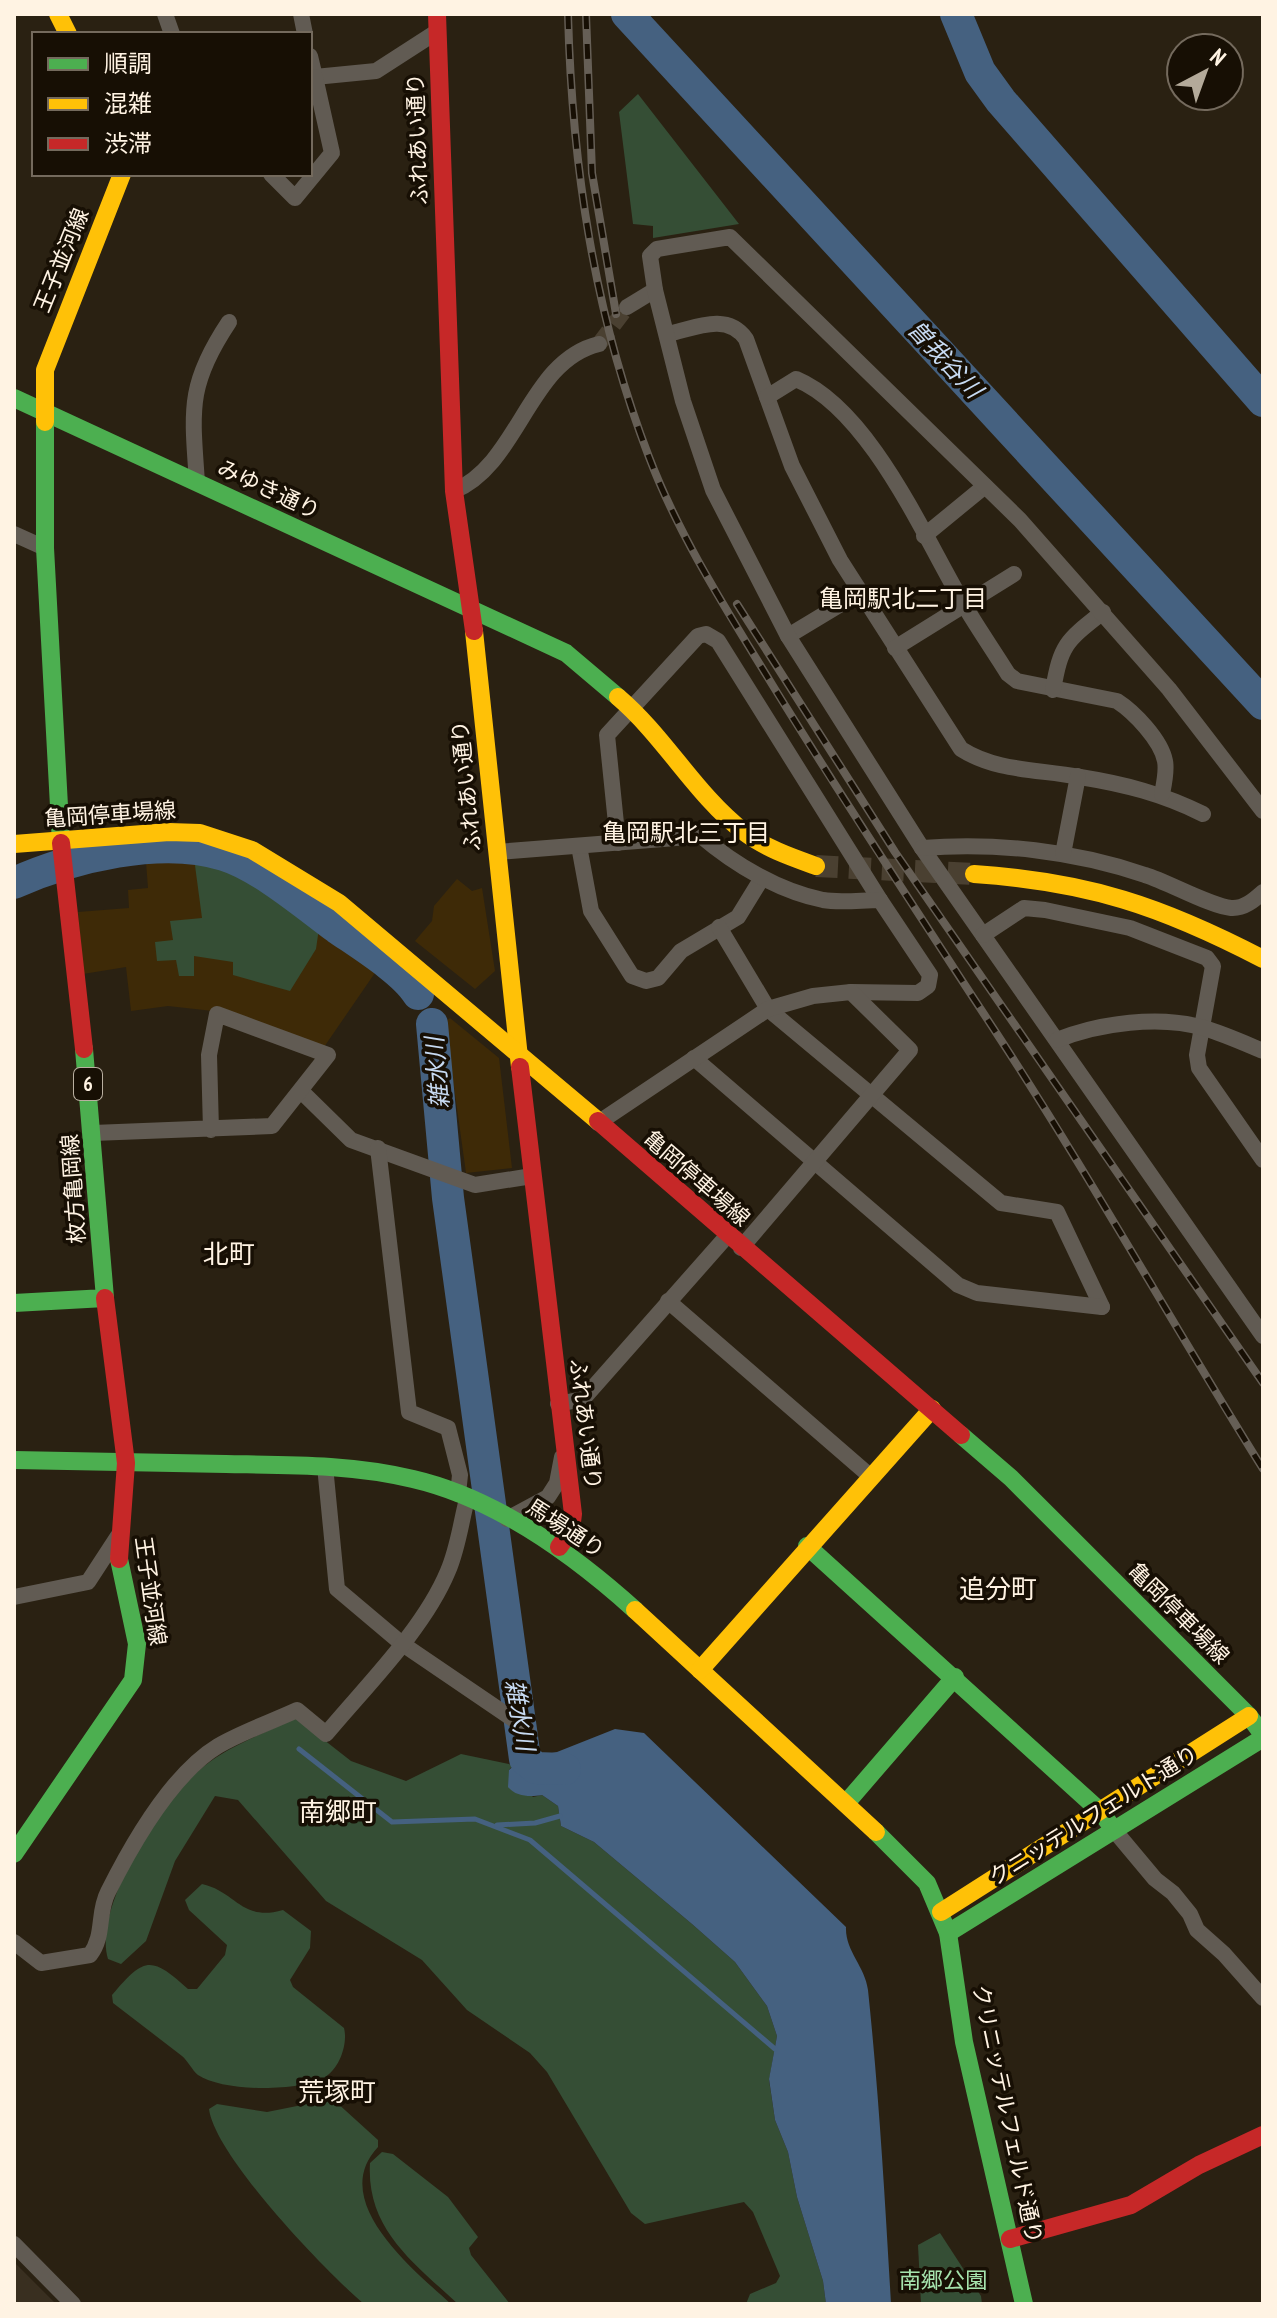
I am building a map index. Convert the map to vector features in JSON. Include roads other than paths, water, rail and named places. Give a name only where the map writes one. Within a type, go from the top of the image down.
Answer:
[{"type":"street","points":[[58,14],[67,32]]},
{"type":"street","points":[[315,77],[376,71],[437,23]]},
{"type":"street","name":"ふれあい通り","points":[[437,23],[454,491],[472,609],[518,1052],[573,1514],[571,1530],[559,1547]]},
{"type":"street","points":[[273,176],[295,198],[332,153],[312,64]]},
{"type":"street","name":"王子並河線","points":[[64,856],[45,548],[45,370],[121,176]]},
{"type":"street","points":[[1260,1324],[922,848],[788,636],[713,490],[683,401],[655,290],[650,256],[657,249],[730,237],[985,486],[1103,612],[1169,689],[1263,811]]},
{"type":"street","points":[[627,307],[655,290]]},
{"type":"street","points":[[197,482],[194,392],[205,357],[229,322]]},
{"type":"street","points":[[668,334],[721,322],[738,328],[746,339],[792,466],[840,560],[961,749],[975,758],[1010,768],[1078,776],[1162,794],[1203,814]]},
{"type":"street","points":[[454,491],[474,482],[491,464],[568,356],[599,344]]},
{"type":"street","points":[[767,397],[796,379],[814,386],[870,441],[964,605],[1008,674],[1017,681],[1117,701],[1127,707],[1161,749],[1166,764],[1162,794]]},
{"type":"street","name":"みゆき通り","points":[[14,398],[566,653],[631,708],[707,797],[745,833],[782,854],[816,866]]},
{"type":"street","points":[[924,536],[985,486]]},
{"type":"street","points":[[14,534],[45,548]]},
{"type":"street","points":[[895,648],[1014,574]]},
{"type":"street","points":[[788,636],[861,592]]},
{"type":"street","points":[[1053,690],[1059,652],[1074,634],[1103,612]]},
{"type":"street","points":[[598,1123],[768,1009],[813,996],[851,992],[918,993],[928,986],[930,975],[718,641],[706,634],[698,636],[607,735],[618,843]]},
{"type":"street","points":[[1063,854],[1078,776]]},
{"type":"street","name":"亀岡停車場線","points":[[14,844],[64,856],[169,832],[200,833],[252,850],[339,903],[518,1052],[734,1242],[1011,1478],[1249,1716],[1263,1737]]},
{"type":"street","points":[[497,852],[701,836],[722,854],[762,878],[824,900],[880,900]]},
{"type":"street","points":[[922,848],[962,844],[1063,854],[1144,874],[1231,908],[1249,904],[1263,892]]},
{"type":"street","points":[[579,846],[591,911],[632,976],[646,981],[658,978],[681,951],[738,917],[762,878]]},
{"type":"street","name":"枚方亀岡線","points":[[64,856],[93,1133],[105,1298]]},
{"type":"street","points":[[974,874],[1048,880],[1134,902],[1205,927],[1263,959]]},
{"type":"street","points":[[983,935],[1024,908],[1045,910],[1130,928],[1207,958],[1213,966],[1202,1027],[1199,1068],[1263,1160]]},
{"type":"street","points":[[694,1058],[958,1285],[977,1293],[1102,1307],[1057,1212],[1001,1203],[768,1009],[719,927]]},
{"type":"street","points":[[558,1404],[583,1399],[668,1301],[734,1242],[813,1162],[910,1050],[851,992]]},
{"type":"street","points":[[93,1133],[211,1130],[272,1126],[328,1055],[217,1014],[209,1055],[211,1130]]},
{"type":"street","points":[[1057,1040],[1080,1031],[1158,1021],[1202,1027],[1263,1051]]},
{"type":"street","points":[[301,1091],[351,1140],[475,1185],[532,1176]]},
{"type":"street","points":[[14,1942],[41,1963],[90,1955],[100,1943],[105,1898],[125,1857],[193,1766],[218,1746],[297,1710],[326,1734],[401,1643],[441,1586],[450,1567],[466,1498],[448,1428],[409,1412],[378,1148]]},
{"type":"street","points":[[14,1303],[105,1298]]},
{"type":"street","name":"王子並河線","points":[[14,1854],[133,1680],[137,1644],[119,1565],[118,1536],[126,1463],[105,1298]]},
{"type":"street","points":[[668,1301],[870,1476]]},
{"type":"street","points":[[700,1670],[807,1546],[932,1409]]},
{"type":"street","points":[[504,1517],[548,1497],[557,1483],[557,1467],[565,1451]]},
{"type":"street","name":"馬場通り","points":[[14,1460],[325,1466],[413,1479],[466,1498],[504,1517],[559,1547],[592,1571],[847,1802],[927,1883],[948,1933]]},
{"type":"street","points":[[325,1466],[337,1589],[401,1643],[526,1728]]},
{"type":"street","points":[[14,1597],[88,1582],[118,1536]]},
{"type":"street","points":[[807,1546],[1101,1812],[1155,1879],[1173,1893],[1190,1914],[1197,1930],[1224,1954],[1263,1998]]},
{"type":"street","points":[[847,1802],[955,1677]]},
{"type":"street","name":"クニッテルフェルト通り","points":[[941,1912],[1249,1716]]},
{"type":"street","name":"クニッテルフェルト通り","points":[[948,1933],[1263,1737]]},
{"type":"street","name":"クリニッテルフェルド通り","points":[[948,1933],[964,2042],[1024,2304]]},
{"type":"street","points":[[1010,2239],[1131,2205],[1199,2165],[1263,2135]]},
{"type":"street","points":[[16,2249],[73,2304]]},
{"type":"water","points":[[615,1729],[644,1733],[846,1927],[849,1944],[868,1990],[891,2304],[826,2304],[823,2281],[797,2197],[788,2152],[775,2120],[769,2079],[777,2036],[767,2006],[735,1962],[594,1842],[561,1826],[558,1806],[542,1795],[519,1794],[508,1787],[509,1770],[521,1759],[557,1752]]},
{"type":"waterway","name":"曽我谷川","points":[[627,14],[1263,704]]},
{"type":"waterway","points":[[956,14],[980,72],[1001,101],[1263,401]]},
{"type":"waterway","name":"雑水川","points":[[14,883],[89,857],[145,848],[199,849],[224,855],[282,887],[392,967],[418,994]]},
{"type":"waterway","name":"雑水川","points":[[432,1024],[448,1198],[525,1759],[536,1768],[565,1769]]},
{"type":"waterway","points":[[299,1749],[392,1822],[475,1819],[530,1840],[775,2049]]},
{"type":"waterway","points":[[497,1825],[535,1823],[560,1816]]},
{"type":"tunnel","points":[[599,344],[627,307]]},
{"type":"tunnel","points":[[816,866],[974,874]]},
{"type":"railway","points":[[568,14],[581,183],[600,294],[630,403],[674,515],[704,572],[770,681],[1031,1088],[1263,1469]]},
{"type":"railway","points":[[586,14],[592,173],[616,314]]},
{"type":"railway","points":[[737,604],[895,852],[1263,1383]]},
{"type":"district","name":"亀岡駅北二丁目","points":[[903,598]]},
{"type":"district","name":"亀岡駅北三丁目","points":[[686,832]]},
{"type":"district","name":"北町","points":[[229,1253]]},
{"type":"district","name":"追分町","points":[[998,1588]]},
{"type":"district","name":"南郷町","points":[[338,1811]]},
{"type":"district","name":"荒塚町","points":[[337,2091]]},
{"type":"park label","name":"南郷公園","points":[[943,2280]]}]
